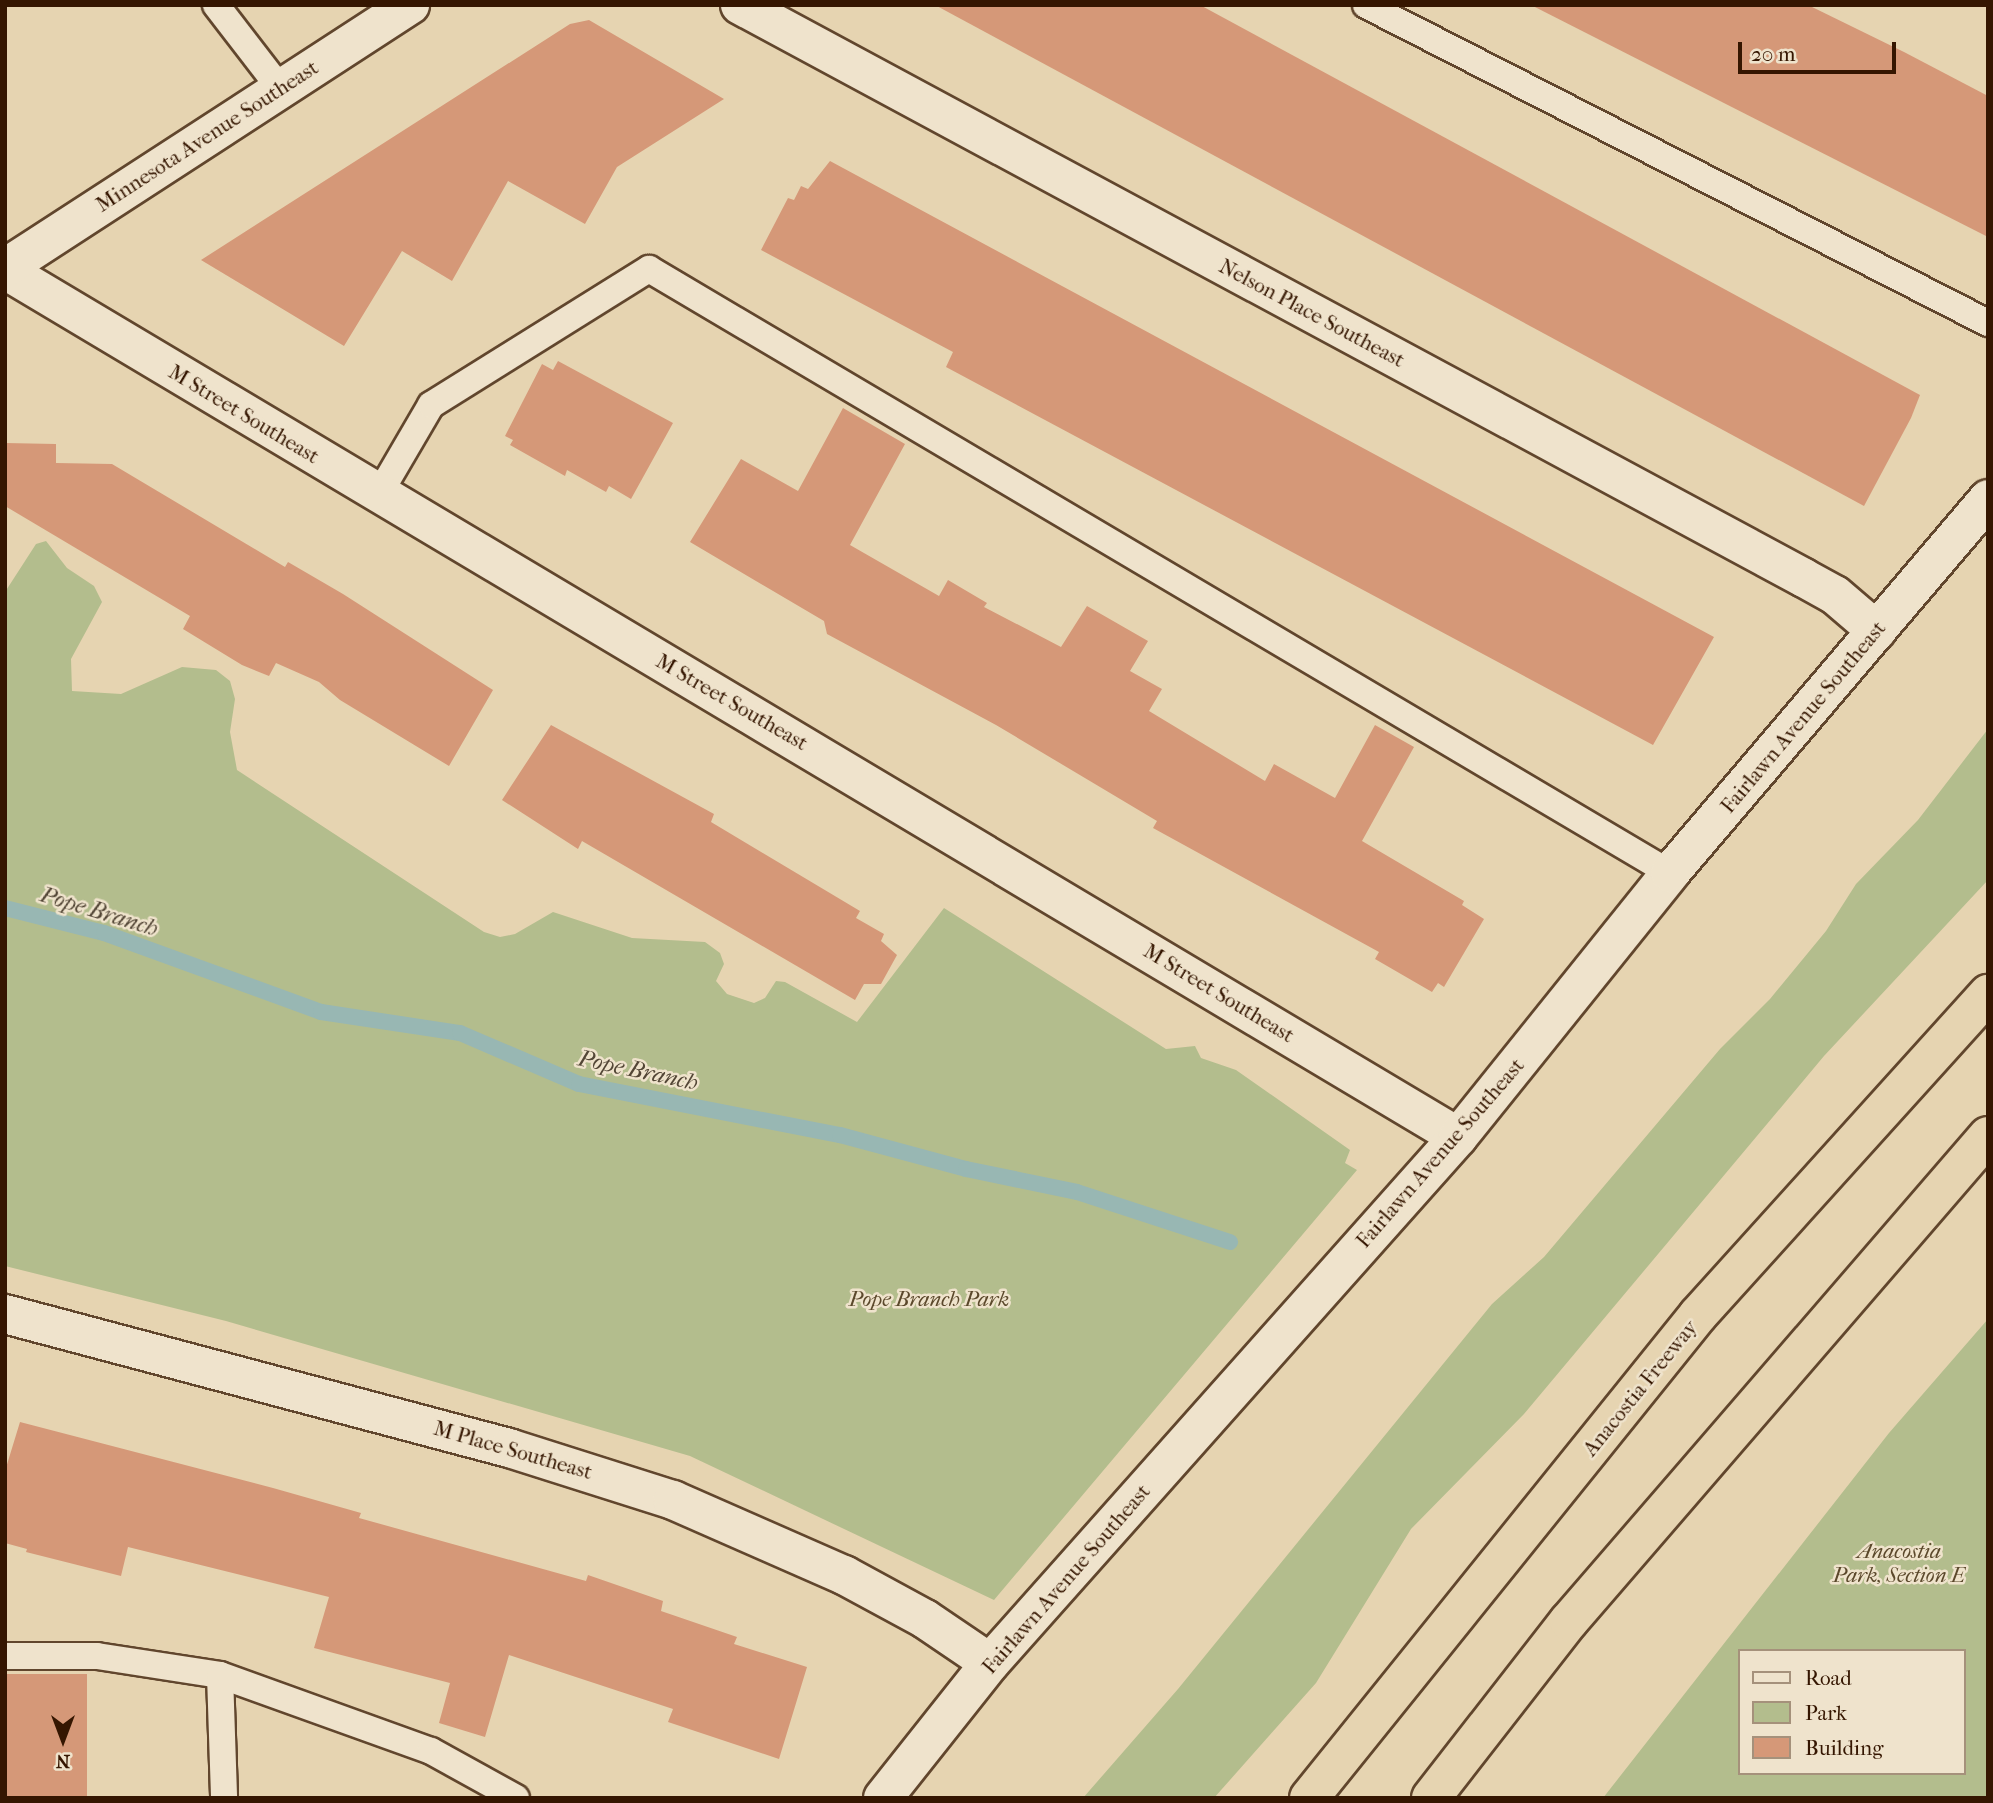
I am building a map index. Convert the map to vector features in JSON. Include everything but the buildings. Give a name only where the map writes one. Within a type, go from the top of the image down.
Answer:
[{"type":"highway","name":"Anacostia Freeway","points":[[1310,1798],[1699,1315],[1988,994]]},
{"type":"highway","points":[[1431,1798],[1569,1620],[1988,1136]]},
{"type":"street","name":"Minnesota Avenue Southeast","points":[[5,269],[410,5]]},
{"type":"street","name":"Nelson Place Southeast","points":[[740,5],[1814,584],[1877,631]]},
{"type":"street","name":"M Street Southeast","points":[[5,269],[1458,1137]]},
{"type":"street","name":"Fairlawn Avenue Southeast","points":[[883,1798],[990,1663],[1458,1137],[1670,873],[1988,499]]},
{"type":"street","name":"M Place Southeast","points":[[5,1314],[509,1448],[661,1496],[844,1575],[925,1619],[990,1663]]},
{"type":"lane","points":[[216,5],[280,88]]},
{"type":"lane","points":[[1366,5],[1988,323]]},
{"type":"lane","points":[[379,494],[431,405],[649,269],[1670,873]]},
{"type":"lane","points":[[5,1656],[97,1656],[220,1675],[431,1751],[516,1798]]},
{"type":"lane","points":[[220,1675],[224,1798]]},
{"type":"green space","name":"Pope Branch Park","points":[[46,541],[67,568],[94,586],[102,602],[71,659],[72,691],[121,694],[182,667],[216,670],[230,681],[235,699],[230,732],[237,770],[484,932],[500,937],[515,934],[553,912],[632,938],[705,942],[720,953],[724,964],[716,981],[727,994],[754,1003],[765,998],[776,981],[785,982],[857,1022],[944,908],[1166,1049],[1195,1046],[1201,1058],[1236,1070],[1350,1150],[1345,1163],[1357,1170],[994,1600],[690,1456],[226,1321],[5,1266],[5,592],[36,544]]},
{"type":"green space","points":[[1988,729],[1988,880],[1824,1056],[1524,1414],[1411,1529],[1316,1683],[1214,1798],[1083,1798],[1178,1689],[1492,1304],[1544,1257],[1720,1049],[1770,999],[1826,931],[1856,884],[1918,820]]},
{"type":"green space","name":"Anacostia Park, Section E","points":[[1988,1319],[1988,1798],[1603,1798],[1889,1433]]},
{"type":"waterway","name":"Pope Branch","points":[[5,908],[104,933],[321,1012],[460,1033],[579,1084],[840,1135],[966,1169],[1077,1192],[1230,1242]]}]
